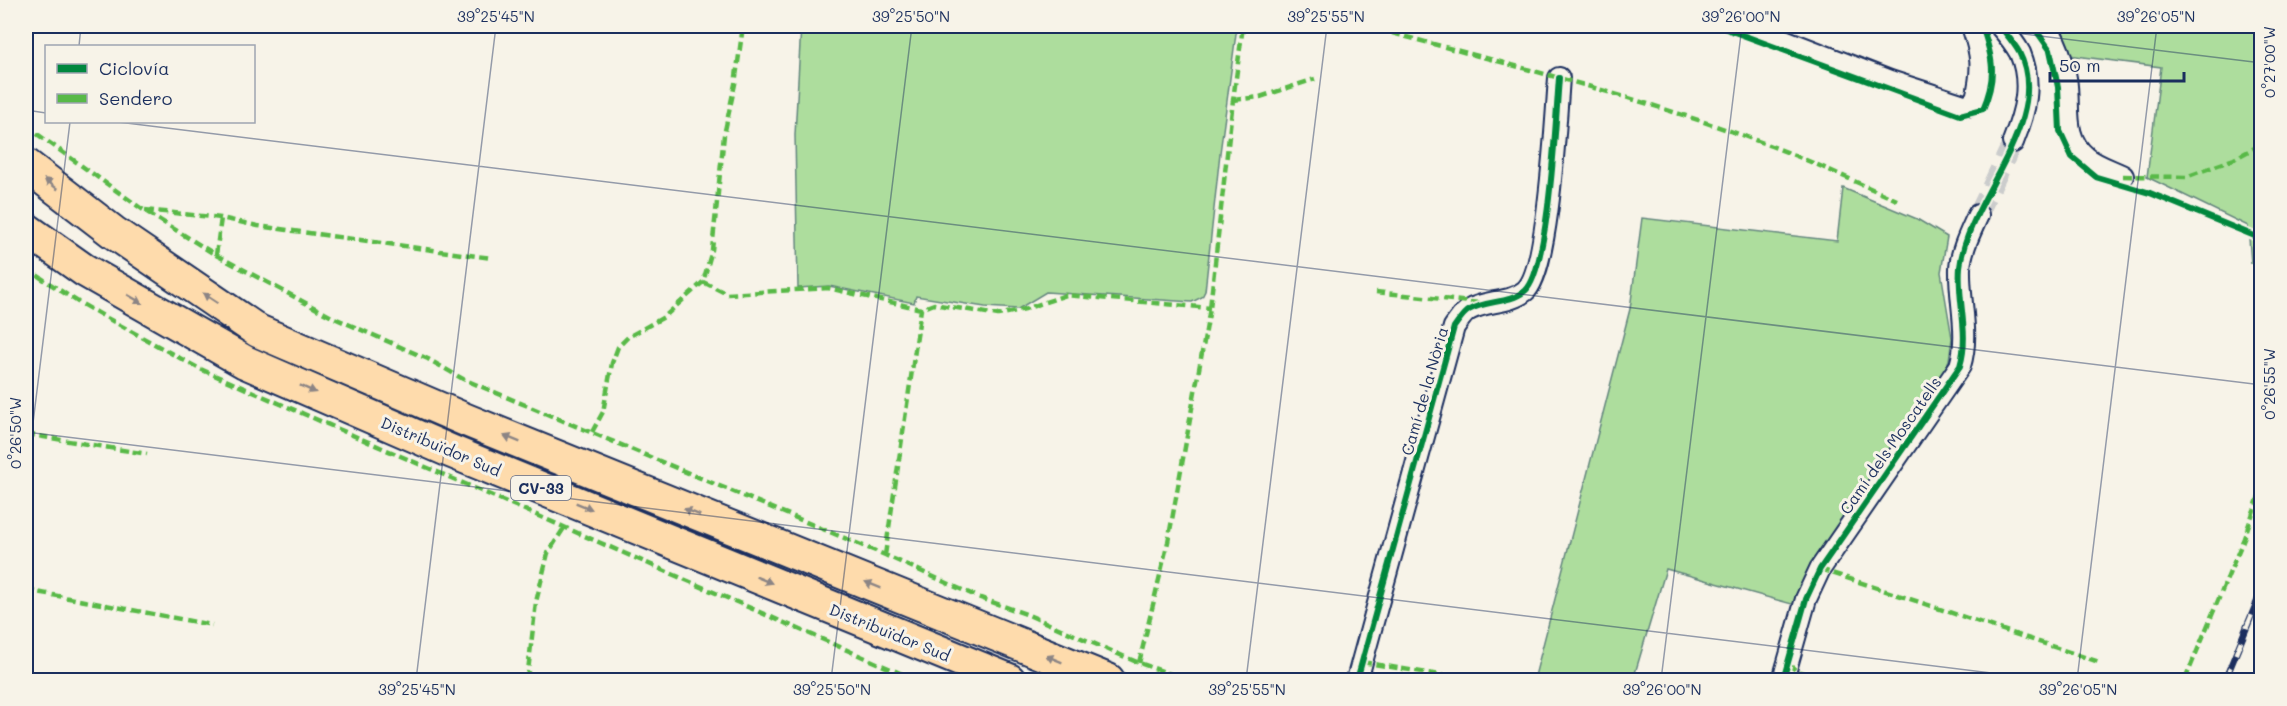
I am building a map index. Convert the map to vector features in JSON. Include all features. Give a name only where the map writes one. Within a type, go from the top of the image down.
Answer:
[{"type":"highway","name":"Distribuïdor Sud","points":[[26,165],[113,232],[258,331],[466,420],[1108,681]]},
{"type":"highway","name":"Distribuïdor Sud","points":[[26,229],[84,270],[244,362],[450,451],[1009,681]]},
{"type":"street","points":[[1748,26],[1890,81],[1967,106],[1976,99],[1981,78],[1981,53],[1972,26]]},
{"type":"street","points":[[2000,26],[2019,53],[2028,94],[2023,117],[2013,142]]},
{"type":"street","points":[[2047,26],[2059,48],[2066,79],[2068,127],[2072,138],[2087,158],[2123,176]]},
{"type":"street","name":"Camí de la Nòria","points":[[1357,681],[1454,327],[1467,310],[1508,300],[1527,290],[1535,272],[1547,211],[1559,78]]},
{"type":"street","name":"Camí dels Moscatells","points":[[1783,681],[1806,599],[1820,569],[1960,366],[1965,351],[1960,266],[1978,214]]},
{"type":"green space","points":[[801,26],[1237,26],[1205,291],[1202,297],[1192,302],[1046,292],[1018,309],[985,307],[916,296],[914,303],[829,286],[798,288],[795,135]]},
{"type":"green space","points":[[2062,26],[2261,26],[2261,266],[2251,263],[2248,226],[2147,177],[2161,67],[2068,55]]},
{"type":"green space","points":[[1843,188],[1917,219],[1947,237],[1941,272],[1952,338],[1949,360],[1937,386],[1799,606],[1666,569],[1633,680],[1534,680],[1630,309],[1642,218],[1837,241]]},
{"type":"tunnel","points":[[1978,215],[2013,142]]},
{"type":"railway","points":[[2225,680],[2262,590]]},
{"type":"marked path","points":[[592,432],[603,412],[612,363],[618,347],[628,337],[664,317],[703,282],[712,250],[724,135],[735,84],[743,26]]},
{"type":"marked path","points":[[1139,663],[1168,542],[1210,308],[1243,26]]},
{"type":"marked path","points":[[1366,26],[1672,111],[1787,152],[1897,200]]},
{"type":"marked path","points":[[1233,100],[1260,97],[1315,79]]},
{"type":"marked path","points":[[26,126],[142,209],[216,255],[332,317],[428,359],[463,379],[885,555],[978,597],[1026,614],[1139,663],[1188,680]]},
{"type":"marked path","points":[[2123,176],[2186,177],[2234,159],[2262,144]]},
{"type":"marked path","points":[[145,210],[221,218],[258,226],[491,258]]},
{"type":"marked path","points":[[216,255],[221,218]]},
{"type":"marked path","points":[[26,268],[78,302],[198,368],[916,680]]},
{"type":"marked path","points":[[703,282],[727,294],[828,288],[921,309],[934,304],[998,315],[1025,309],[1066,295],[1210,308]]},
{"type":"marked path","points":[[1376,292],[1480,303]]},
{"type":"marked path","points":[[885,555],[921,309]]},
{"type":"marked path","points":[[26,434],[147,454]]},
{"type":"marked path","points":[[2185,680],[2244,538],[2262,488]]},
{"type":"marked path","points":[[527,680],[536,602],[548,553],[564,528]]},
{"type":"marked path","points":[[1820,569],[2099,662]]},
{"type":"marked path","points":[[26,590],[212,625]]},
{"type":"marked path","points":[[1362,662],[1470,680]]},
{"type":"marked path","points":[[1788,664],[1797,671],[1825,680]]},
{"type":"cycle path","points":[[1718,26],[1960,115],[1983,109],[1990,87],[1991,58],[1982,26]]},
{"type":"cycle path","points":[[1783,680],[1806,599],[1820,569],[1960,366],[1964,341],[1960,267],[1966,241],[2018,132],[2026,105],[2027,78],[2019,52],[2000,26]]},
{"type":"cycle path","points":[[2033,26],[2050,50],[2058,87],[2060,131],[2072,157],[2096,177],[2150,193],[2262,239]]},
{"type":"cycle path","points":[[1357,680],[1454,327],[1469,310],[1519,295],[1525,291],[1533,278],[1546,224],[1559,78]]}]
